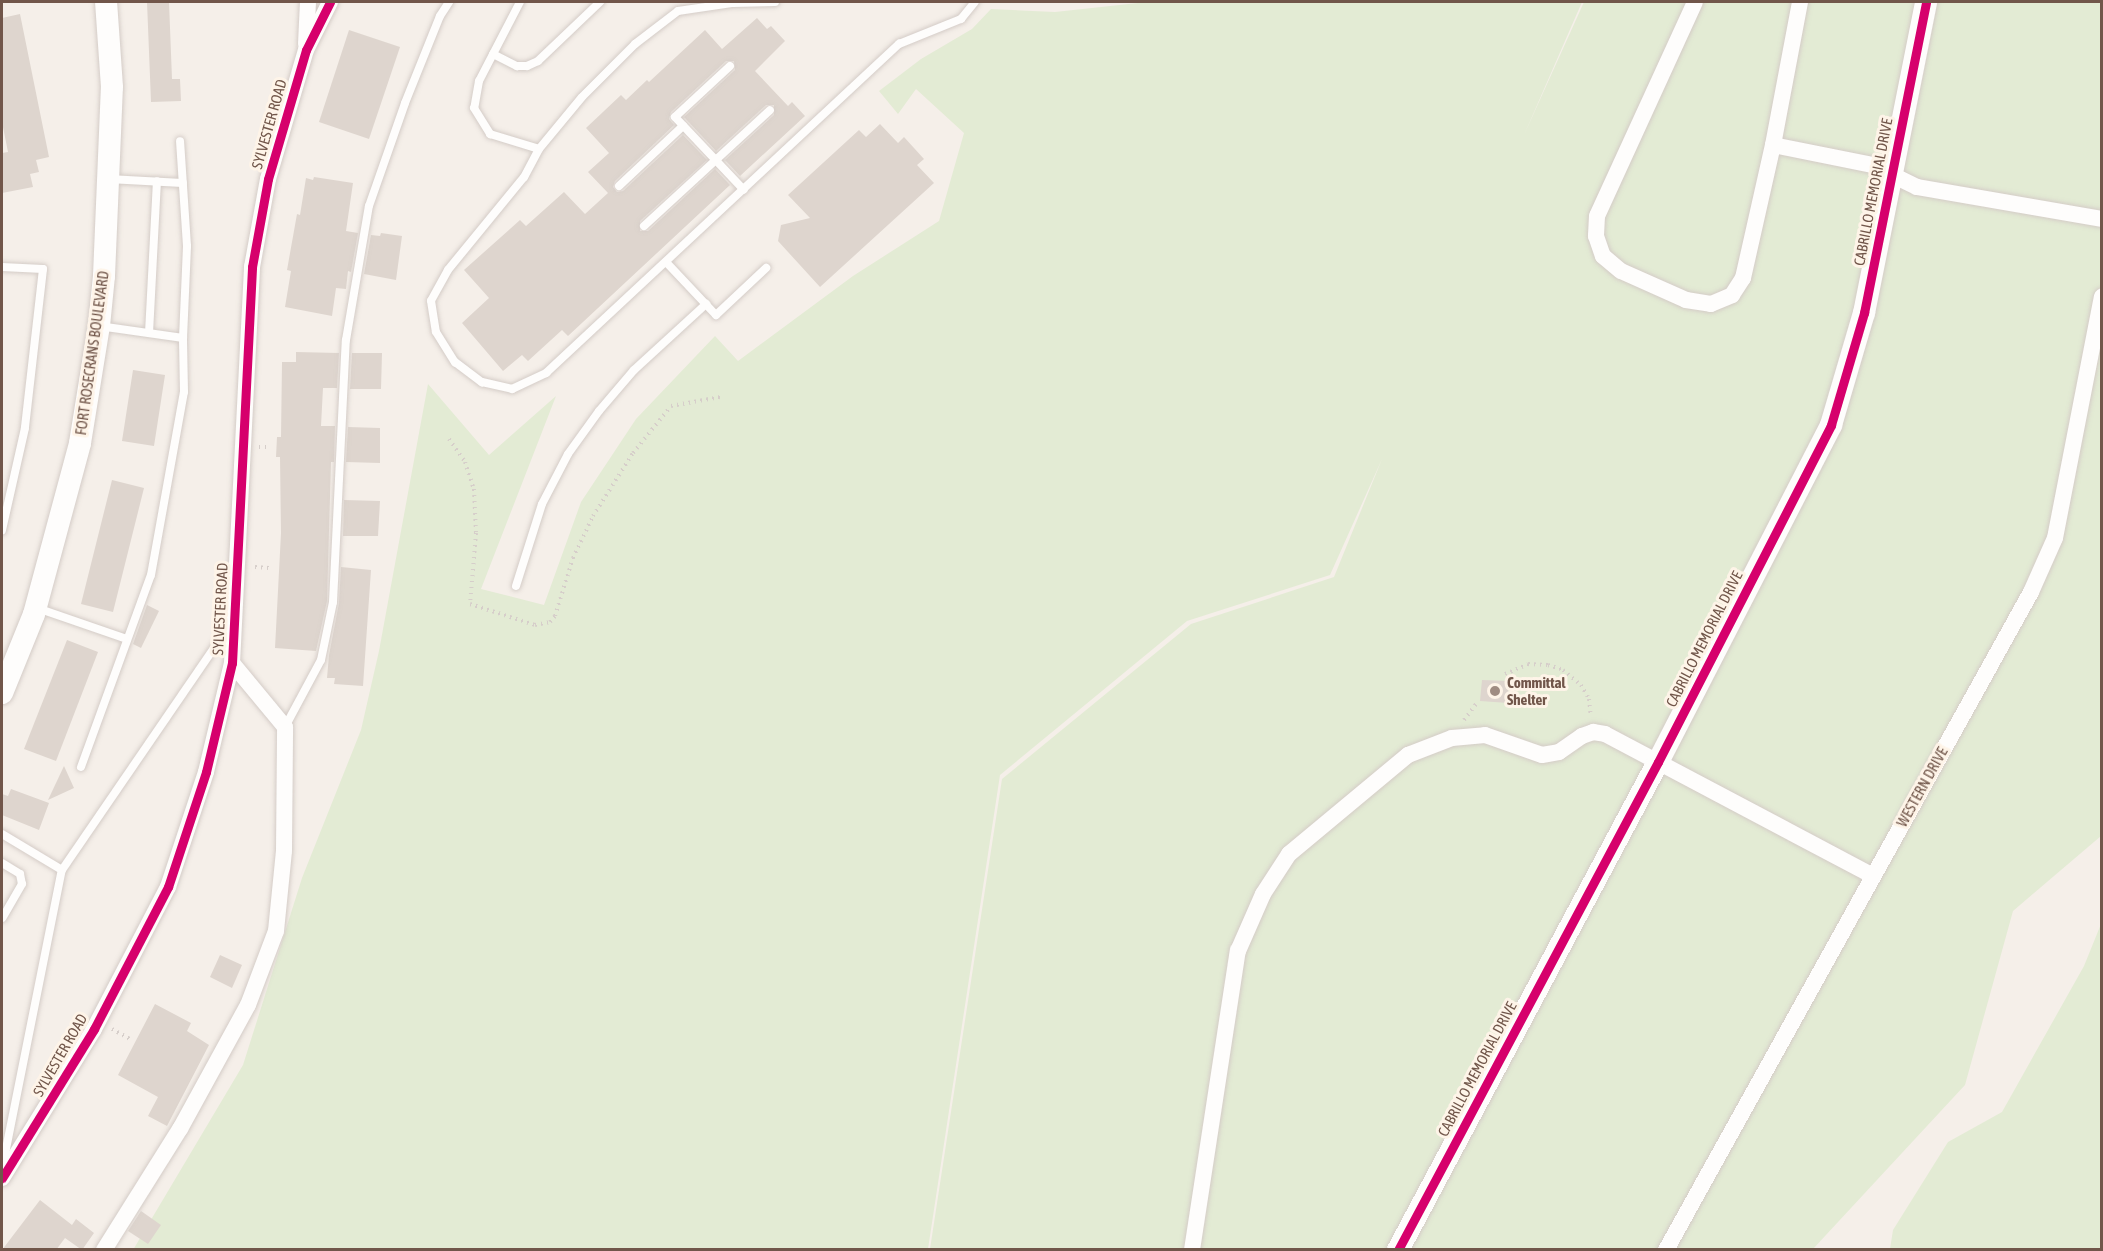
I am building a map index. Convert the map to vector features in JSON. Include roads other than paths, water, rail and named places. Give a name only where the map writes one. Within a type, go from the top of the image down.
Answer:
[{"type":"main road","name":"FORT ROSECRANS BOULEVARD","points":[[2,693],[36,608],[80,443],[99,326],[112,87],[106,2]]},
{"type":"main road","name":"CABRILLO MEMORIAL DRIVE","points":[[1398,1250],[1658,762],[1831,425],[1864,313],[1926,2]]},
{"type":"street","points":[[306,51],[308,2]]},
{"type":"street","name":"SYLVESTER ROAD","points":[[2,1178],[94,1029],[168,887],[206,772],[232,663],[252,267],[268,179],[306,51],[330,2]]},
{"type":"street","points":[[1695,2],[1597,216],[1596,236],[1604,256],[1621,271],[1686,300],[1711,304],[1732,295],[1743,278],[1773,145],[1800,2]]},
{"type":"street","points":[[1773,145],[1872,165],[1917,187],[2102,219]]},
{"type":"street","name":"WESTERN DRIVE","points":[[1666,1250],[2031,592],[2055,538],[2102,297]]},
{"type":"street","points":[[104,1250],[180,1129],[248,1005],[276,931],[284,851],[285,727],[232,663]]},
{"type":"street","points":[[1192,1250],[1238,951],[1263,894],[1289,854],[1408,755],[1452,738],[1485,735],[1542,755],[1559,752],[1582,736],[1593,732],[1605,734],[1873,876]]},
{"type":"lane","points":[[285,727],[321,660],[333,602],[346,340],[369,206],[405,103],[449,2]]},
{"type":"lane","points":[[520,2],[479,81],[474,108],[490,134],[538,149]]},
{"type":"lane","points":[[493,54],[517,66],[527,66],[538,61],[600,2]]},
{"type":"lane","points":[[775,2],[733,3],[678,11],[635,45],[582,97],[538,149],[524,177],[448,270],[431,301],[436,332],[455,362],[482,382],[512,389],[546,373],[899,44],[961,19],[975,2]]},
{"type":"lane","points":[[729,66],[675,117],[744,190]]},
{"type":"lane","points":[[644,226],[770,110]]},
{"type":"lane","points":[[619,186],[683,126]]},
{"type":"lane","points":[[81,767],[151,575],[184,392],[183,338],[187,246],[180,141]]},
{"type":"lane","points":[[108,179],[183,183]]},
{"type":"lane","points":[[149,333],[157,181]]},
{"type":"lane","points":[[666,262],[716,315],[766,268]]},
{"type":"lane","points":[[2,267],[44,269],[25,428],[2,530]]},
{"type":"lane","points":[[516,586],[542,504],[568,454],[599,411],[634,370],[706,304]]},
{"type":"lane","points":[[99,326],[183,338]]},
{"type":"lane","points":[[36,608],[127,639]]},
{"type":"lane","points":[[2,1170],[62,870],[235,617]]},
{"type":"lane","points":[[2,834],[62,870]]},
{"type":"lane","points":[[2,863],[20,874],[22,884],[2,918]]},
{"type":"place","name":"Committal Shelter","points":[[1495,691]]}]
